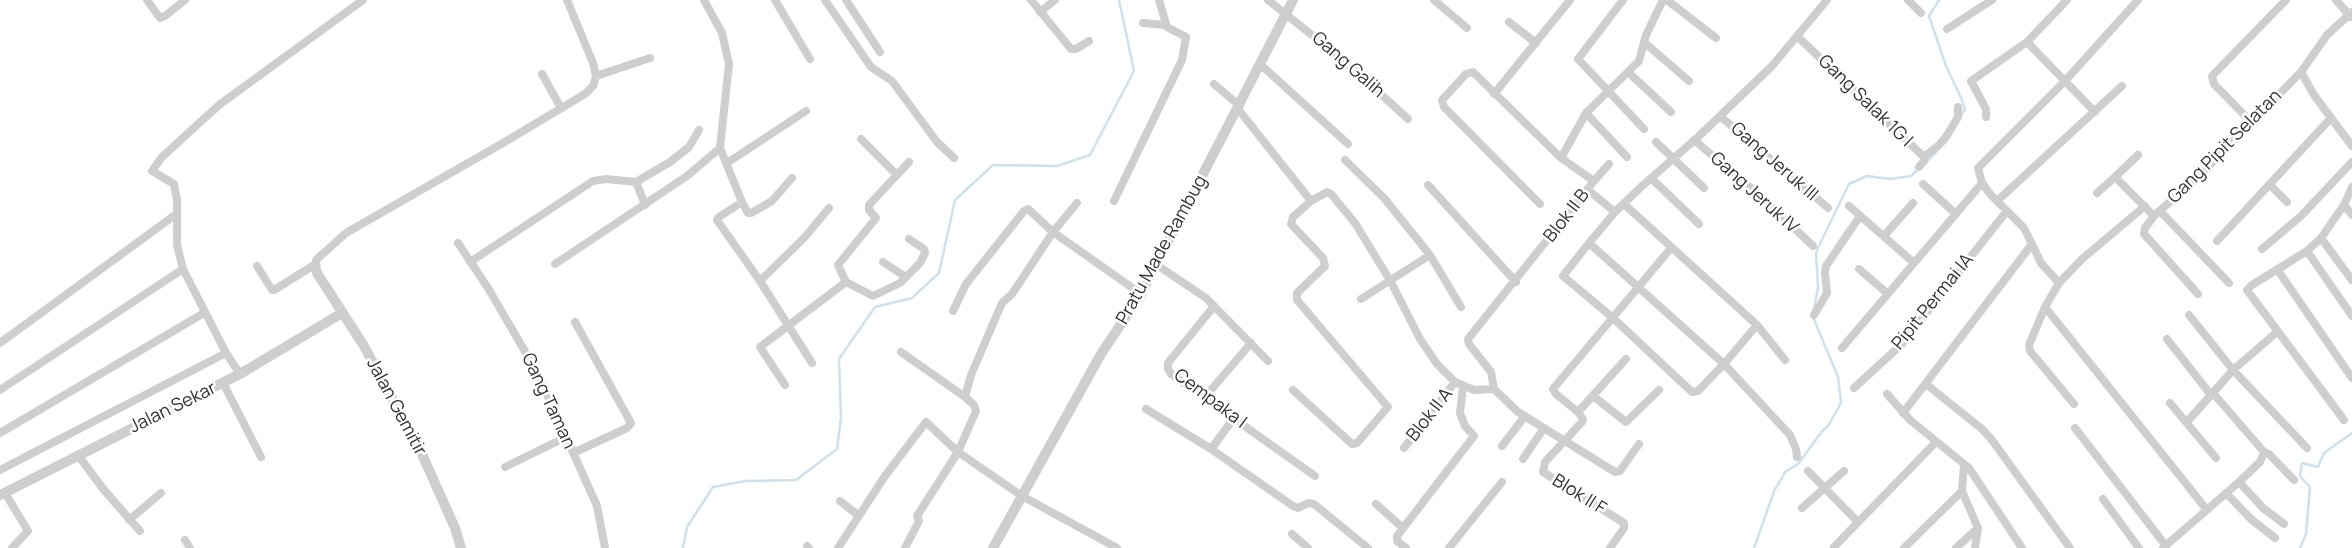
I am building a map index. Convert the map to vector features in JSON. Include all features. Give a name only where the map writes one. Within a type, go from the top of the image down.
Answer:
[{"type":"street","points":[[147,0],[160,18],[185,0]]},
{"type":"street","points":[[240,374],[204,313],[183,269],[177,245],[175,215],[177,200],[174,184],[152,171],[158,161],[218,105],[363,0]]},
{"type":"street","points":[[257,266],[272,290],[316,268],[324,252],[352,229],[585,94],[593,86],[596,76],[591,58],[567,0]]},
{"type":"street","points":[[704,0],[722,32],[729,64],[720,148],[747,212],[751,213],[772,201],[792,178]]},
{"type":"street","points":[[775,0],[810,59]]},
{"type":"street","points":[[825,0],[871,68],[892,81],[937,142],[954,158]]},
{"type":"street","points":[[846,0],[880,52]]},
{"type":"street","points":[[1031,0],[1071,49],[1076,49],[1089,41]]},
{"type":"street","points":[[1040,12],[1055,0]]},
{"type":"street","points":[[1159,0],[1165,25]]},
{"type":"street","name":"Gang Galih","points":[[1268,0],[1286,13],[1408,118]]},
{"type":"street","name":"Pratu Made Rambug","points":[[993,548],[1101,354],[1142,294],[1293,0]]},
{"type":"street","points":[[1434,0],[1468,28]]},
{"type":"street","points":[[1494,94],[1570,0]]},
{"type":"street","points":[[1623,0],[1578,58],[1644,129]]},
{"type":"street","points":[[1560,158],[1586,113],[1639,60],[1646,35],[1663,0]]},
{"type":"street","points":[[1667,0],[1716,38]]},
{"type":"street","points":[[1757,325],[1698,391],[1692,392],[1564,274],[1615,212],[1772,66],[1827,0]]},
{"type":"street","points":[[1908,0],[1921,13]]},
{"type":"street","points":[[1947,29],[1992,0]]},
{"type":"street","points":[[1986,117],[1986,109],[1971,81],[2028,42],[2067,0]]},
{"type":"street","points":[[2059,283],[2041,263],[2024,228],[2006,212],[1982,183],[1978,168],[2065,81],[2138,0]]},
{"type":"street","points":[[2252,122],[2214,84],[2212,76],[2286,0]]},
{"type":"street","points":[[2336,0],[2351,15]]},
{"type":"street","name":"Gang Pipit Selatan","points":[[2115,177],[2145,206],[2157,214],[2203,172],[2301,72],[2327,35],[2351,15]]},
{"type":"street","points":[[1509,22],[1536,43]]},
{"type":"street","points":[[1114,201],[1182,60],[1185,36],[1165,25],[1143,23]]},
{"type":"street","name":"Gang Salak 1G I","points":[[1798,37],[1924,157],[1924,161],[1919,167]]},
{"type":"street","points":[[2028,42],[2094,112]]},
{"type":"street","points":[[1645,43],[1689,81]]},
{"type":"street","points":[[596,76],[650,58]]},
{"type":"street","points":[[1261,65],[1348,144]]},
{"type":"street","name":"Blok II B","points":[[1494,390],[1493,376],[1490,370],[1469,344],[1468,339],[1516,282],[1594,181],[1560,158],[1475,73],[1468,72],[1443,98],[1442,102],[1540,204]]},
{"type":"street","points":[[1628,72],[1671,112]]},
{"type":"street","points":[[2301,72],[2314,94],[2352,146]]},
{"type":"street","points":[[542,74],[561,108]]},
{"type":"street","points":[[1214,84],[1239,107],[1311,201]]},
{"type":"street","points":[[1997,201],[2048,152],[2122,86]]},
{"type":"street","points":[[1924,157],[1946,137],[1958,117],[1958,107]]},
{"type":"street","points":[[727,163],[806,111]]},
{"type":"street","points":[[1586,113],[1627,157]]},
{"type":"street","name":"Gang Jeruk III","points":[[1720,116],[1828,208]]},
{"type":"street","points":[[2217,241],[2331,118]]},
{"type":"street","points":[[470,262],[593,181],[606,179],[636,182],[681,154],[700,130]]},
{"type":"street","points":[[861,139],[897,175]]},
{"type":"street","name":"Gang Jeruk IV","points":[[1694,140],[1756,193],[1813,246]]},
{"type":"street","points":[[1656,142],[1704,188]]},
{"type":"street","points":[[555,264],[687,176],[720,148]]},
{"type":"street","points":[[2097,193],[2138,155]]},
{"type":"street","points":[[1345,160],[1384,198],[1430,255],[1461,307]]},
{"type":"street","points":[[909,239],[924,249],[926,253],[906,277],[894,287],[875,296],[846,282],[839,269],[840,261],[876,218],[869,210],[869,205],[910,162]]},
{"type":"street","points":[[2262,249],[2301,216],[2352,162]]},
{"type":"street","points":[[1594,181],[1609,164]]},
{"type":"street","points":[[1651,178],[1699,224]]},
{"type":"street","points":[[636,182],[645,205]]},
{"type":"street","points":[[1842,348],[1913,262],[1982,183]]},
{"type":"street","points":[[1924,184],[1956,214]]},
{"type":"street","points":[[1428,185],[1516,282]]},
{"type":"street","points":[[2270,185],[2287,202]]},
{"type":"street","points":[[2344,420],[2247,290],[2248,287],[2307,250],[2321,238],[2344,205],[2352,187]]},
{"type":"street","points":[[1588,190],[1615,212]]},
{"type":"street","points":[[1293,390],[1352,444],[1357,443],[1388,407],[1297,300],[1297,293],[1325,266],[1323,258],[1291,224],[1292,217],[1311,201],[1327,192],[1331,194],[1363,233],[1420,339],[1438,364],[1455,382],[1463,387],[1474,390],[1494,390],[1525,416],[1618,472],[1640,444]]},
{"type":"street","points":[[742,202],[717,220],[760,281],[812,363]]},
{"type":"street","points":[[965,397],[971,375],[1002,303],[1012,294],[1053,232],[1077,203]]},
{"type":"street","points":[[1884,236],[1913,203]]},
{"type":"street","points":[[1624,204],[1671,248],[1722,291],[1757,325],[1785,360]]},
{"type":"street","points":[[2344,205],[2352,215]]},
{"type":"street","points":[[1849,206],[1913,262]]},
{"type":"street","points":[[2074,404],[2030,351],[2029,345],[2045,307],[2059,283],[2082,259],[2145,206]]},
{"type":"street","points":[[760,281],[805,238],[829,208]]},
{"type":"street","points":[[953,312],[966,284],[1024,211],[1030,210],[1053,232],[1142,294]]},
{"type":"street","name":"Pipit Permai IA","points":[[1854,388],[1902,344],[2006,212]]},
{"type":"street","points":[[2198,294],[2144,234],[2145,228],[2157,214],[2229,284]]},
{"type":"street","points":[[0,343],[175,215]]},
{"type":"street","points":[[1814,315],[1827,293],[1824,273],[1826,266],[1860,216]]},
{"type":"street","points":[[2321,238],[2352,280]]},
{"type":"street","name":"Gang Taman","points":[[458,243],[521,342],[537,372],[597,506],[605,548]]},
{"type":"street","points":[[1589,243],[1724,364],[1790,435],[1797,457]]},
{"type":"street","points":[[1904,413],[2032,244]]},
{"type":"street","points":[[1566,441],[1582,422],[1583,418],[1556,394],[1554,389],[1671,248]]},
{"type":"street","points":[[2307,250],[2352,316]]},
{"type":"street","points":[[1361,299],[1391,282],[1430,255]]},
{"type":"street","points":[[883,262],[906,277]]},
{"type":"street","points":[[1157,265],[1201,294],[1268,361]]},
{"type":"street","name":"Jalan Gemitir","points":[[316,268],[371,359],[429,468],[461,548]]},
{"type":"street","points":[[0,390],[183,269]]},
{"type":"street","points":[[1859,269],[1887,293]]},
{"type":"street","points":[[2277,269],[2352,378]]},
{"type":"street","points":[[785,385],[760,347],[846,282]]},
{"type":"street","name":"Cempaka I","points":[[1214,306],[1168,363],[1168,369],[1171,374],[1315,476]]},
{"type":"street","points":[[2045,307],[2207,510]]},
{"type":"street","points":[[0,433],[204,313]]},
{"type":"street","name":"Jalan Sekar","points":[[3,494],[240,374],[342,313]]},
{"type":"street","points":[[2189,316],[2233,370],[2307,448]]},
{"type":"street","points":[[572,453],[627,428],[631,423],[575,322]]},
{"type":"street","points":[[2187,422],[2233,370],[2277,332]]},
{"type":"street","points":[[2167,339],[2212,394],[2264,452],[2269,454],[2294,480]]},
{"type":"street","points":[[1204,397],[1251,343]]},
{"type":"street","points":[[901,352],[965,397],[974,405],[976,411],[958,452],[917,516],[919,521],[905,548]]},
{"type":"street","points":[[0,470],[226,353]]},
{"type":"street","points":[[1578,412],[1626,359]]},
{"type":"street","name":"Blok II A","points":[[1404,448],[1455,382]]},
{"type":"street","points":[[223,383],[261,457]]},
{"type":"street","points":[[1926,384],[1982,429],[1992,440],[2070,548]]},
{"type":"street","points":[[1406,548],[1397,538],[1403,528],[1474,436],[1465,426],[1460,413],[1463,387]]},
{"type":"street","points":[[1593,396],[1626,422],[1660,390]]},
{"type":"street","points":[[1887,394],[1904,413],[1972,472],[2022,548]]},
{"type":"street","points":[[2170,403],[2216,458]]},
{"type":"street","points":[[1146,410],[1211,449],[1295,508],[1310,503],[1314,504],[1368,548]]},
{"type":"street","points":[[1502,446],[1525,416]]},
{"type":"street","points":[[1211,449],[1234,418]]},
{"type":"street","points":[[838,548],[885,476],[926,422],[958,452],[1022,496],[1117,548]]},
{"type":"street","points":[[1523,459],[1544,428]]},
{"type":"street","points":[[2075,428],[2165,547],[2260,462],[2264,452]]},
{"type":"street","points":[[505,467],[566,437]]},
{"type":"street","name":"Blok II F","points":[[1566,441],[1545,462],[1543,472],[1624,523],[1623,530],[1610,548]]},
{"type":"street","points":[[1834,547],[1936,442]]},
{"type":"street","points":[[78,455],[129,520],[140,531]]},
{"type":"street","points":[[1964,465],[1962,492],[1978,528],[1975,548]]},
{"type":"street","points":[[1808,471],[1858,522]]},
{"type":"street","points":[[1802,508],[1844,471]]},
{"type":"street","points":[[1449,548],[1502,482]]},
{"type":"street","points":[[2239,482],[2263,508],[2284,524]]},
{"type":"street","points":[[1904,548],[1962,492]]},
{"type":"street","points":[[129,520],[161,493]]},
{"type":"street","points":[[2226,493],[2251,518],[2275,538]]},
{"type":"street","points":[[3,494],[28,531],[12,548]]},
{"type":"street","points":[[2103,500],[2139,548]]},
{"type":"street","points":[[840,501],[859,516]]},
{"type":"street","points":[[1376,504],[1403,528]]},
{"type":"street","points":[[1956,548],[1978,528]]},
{"type":"street","points":[[1292,534],[1308,548]]},
{"type":"street","points":[[185,540],[190,548]]},
{"type":"waterway","points":[[683,548],[687,527],[713,487],[746,481],[796,480],[837,449],[841,418],[839,359],[875,307],[912,298],[939,273],[955,200],[993,165],[1057,166],[1090,155],[1134,71],[1119,0]]},
{"type":"waterway","points":[[1939,0],[1929,16],[1946,66],[1962,100],[1965,110],[1961,115]]},
{"type":"waterway","points":[[1926,163],[1936,152]]},
{"type":"waterway","points":[[1814,309],[1818,287],[1816,252],[1849,184],[1867,176],[1890,179],[1911,176],[1920,168]]},
{"type":"waterway","points":[[1754,548],[1775,489],[1785,472],[1798,464],[1828,426],[1841,403],[1838,377],[1813,317]]},
{"type":"waterway","points":[[2300,548],[2306,534],[2310,487],[2300,476],[2302,463],[2318,467],[2324,453],[2352,433]]}]
